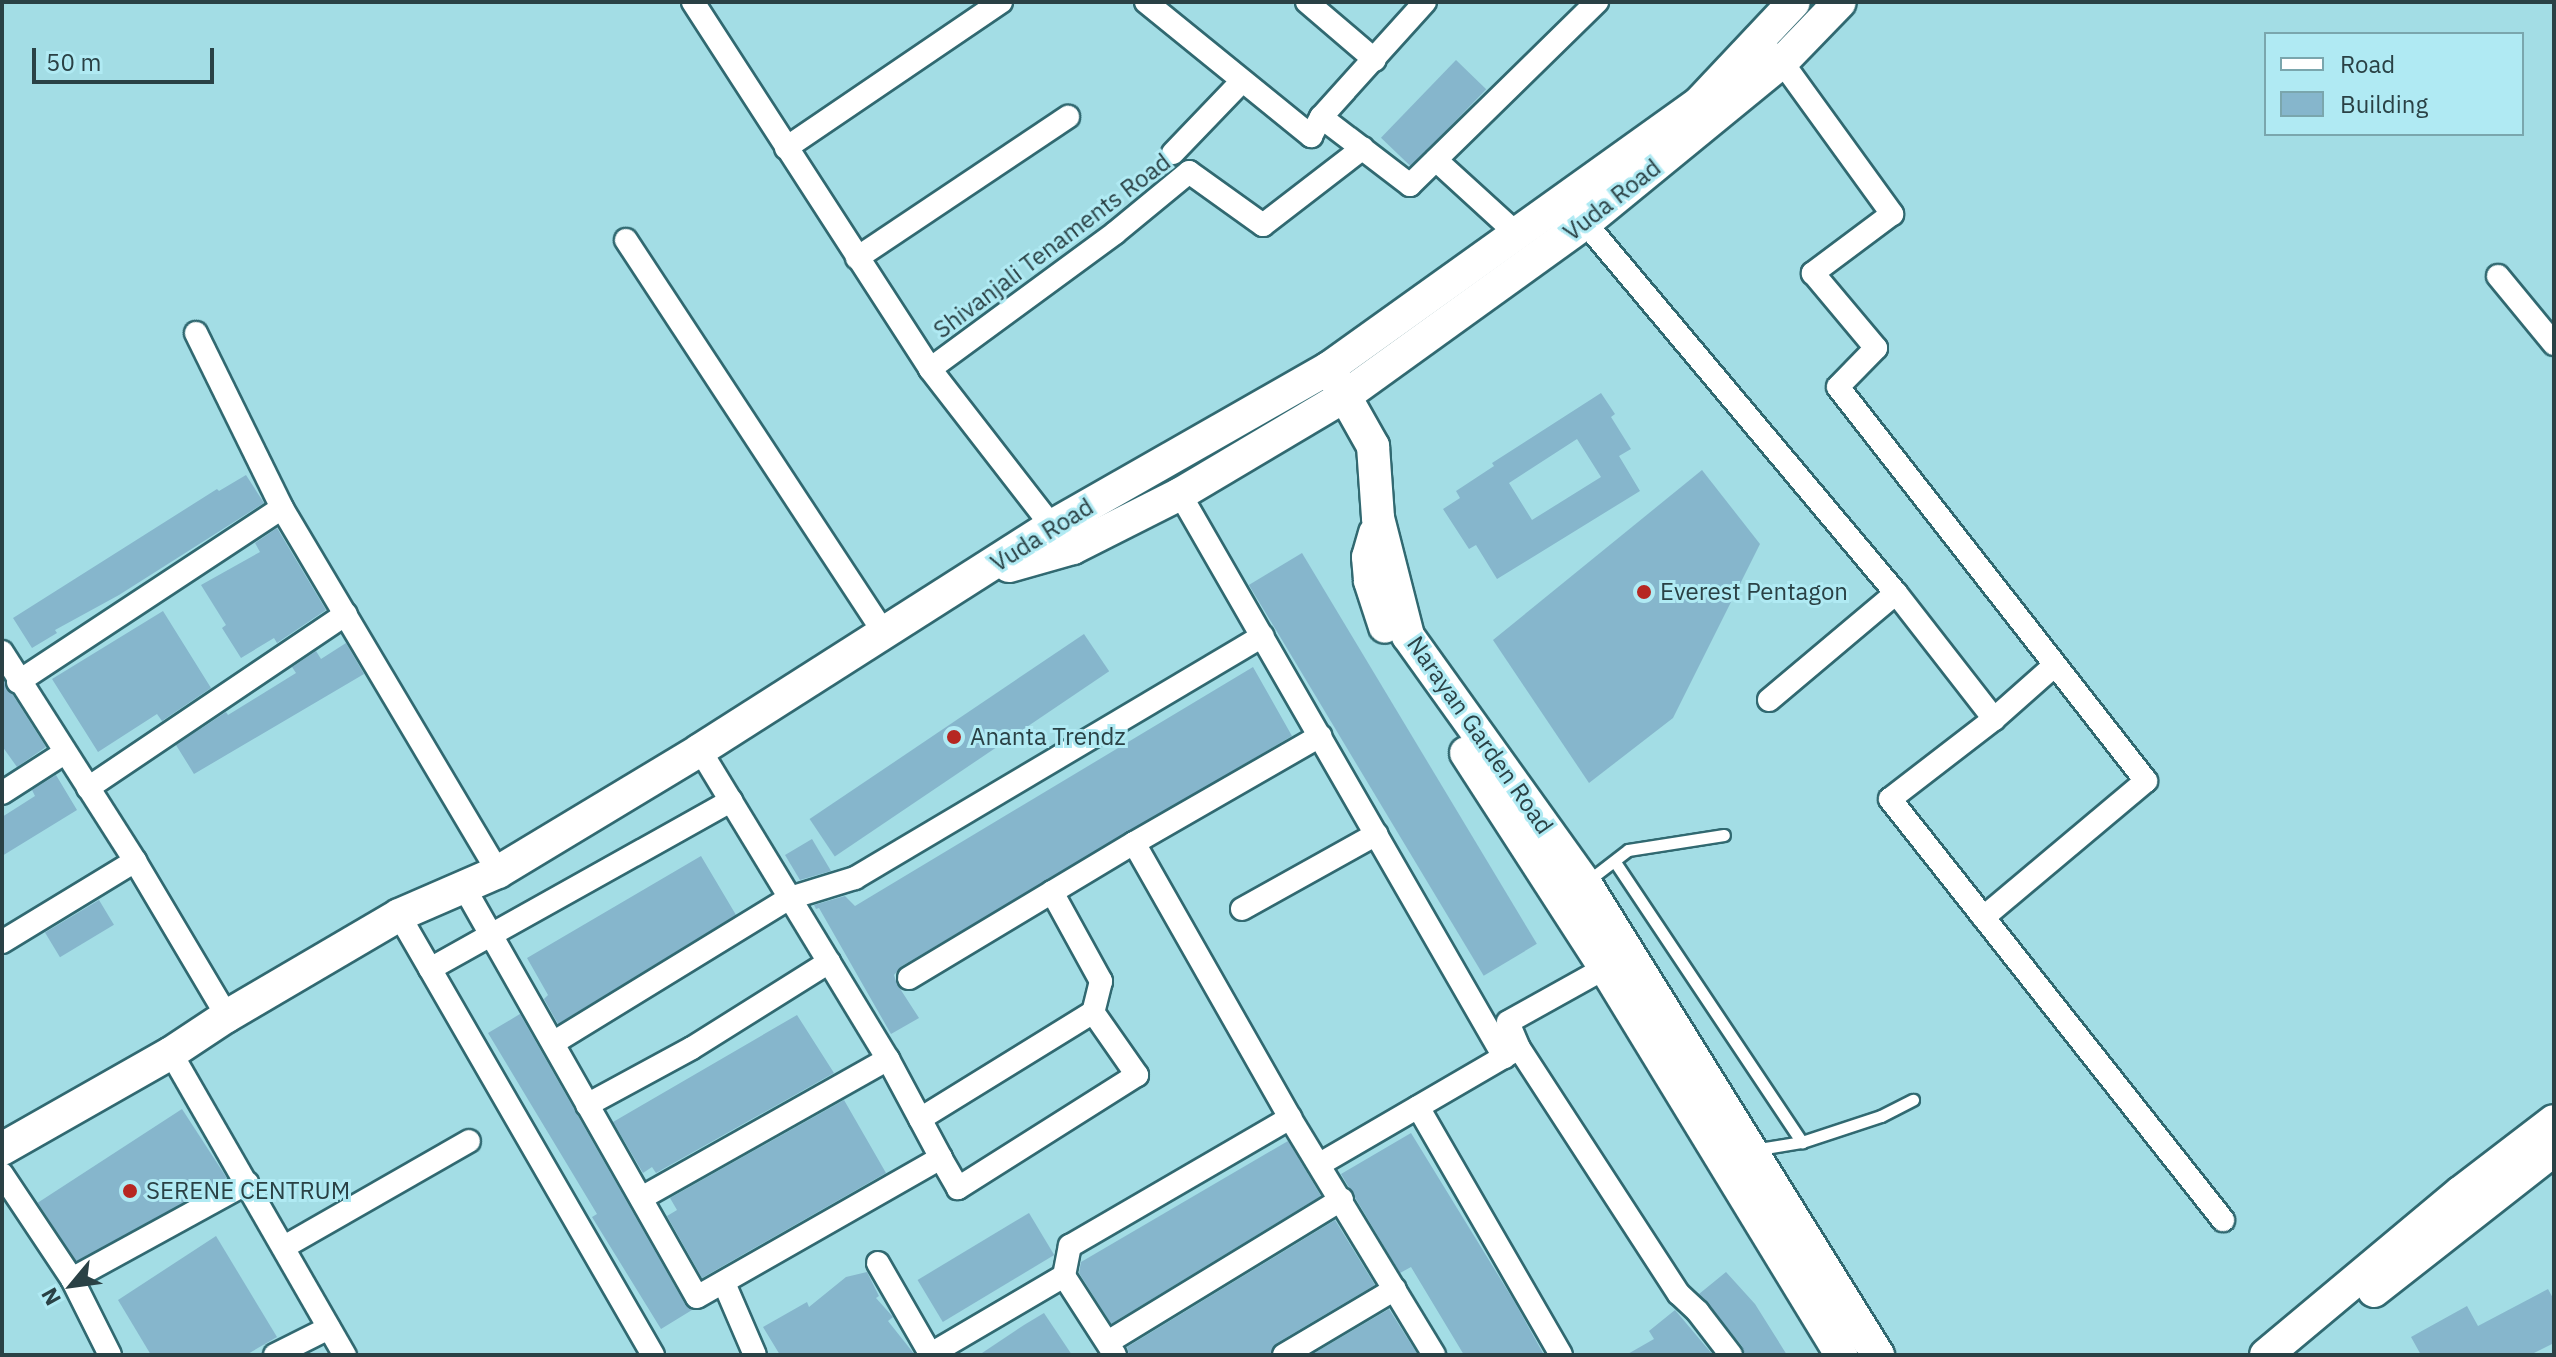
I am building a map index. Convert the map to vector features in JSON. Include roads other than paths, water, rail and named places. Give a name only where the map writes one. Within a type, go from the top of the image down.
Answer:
[{"type":"street","name":"Shivanjali Tenaments Road","points":[[693,2],[930,369],[1115,233],[1189,172],[1263,225],[1363,148]]},
{"type":"street","points":[[786,148],[1001,2]]},
{"type":"street","points":[[1146,2],[1311,136],[1321,117],[1425,2]]},
{"type":"street","points":[[1307,2],[1375,60]]},
{"type":"street","points":[[1321,117],[1410,185],[1597,2]]},
{"type":"street","name":"Vuda Road","points":[[979,574],[1073,548],[1180,494],[1576,211],[1771,52],[1812,32],[1837,3]]},
{"type":"street","points":[[1786,5],[1812,32]]},
{"type":"street","name":"Vuda Road","points":[[1771,52],[1786,5]]},
{"type":"street","points":[[1771,52],[1816,108],[1892,214],[1813,273],[1876,348],[1838,387],[2146,781],[1984,917]]},
{"type":"street","points":[[1173,153],[1242,81]]},
{"type":"street","points":[[857,258],[1068,117]]},
{"type":"street","points":[[1436,160],[1517,234]]},
{"type":"street","points":[[1576,211],[1896,593],[1994,719]]},
{"type":"street","name":"Vuda Road","points":[[979,574],[1052,526],[1337,382],[1517,234],[1576,211]]},
{"type":"street","points":[[626,240],[885,634]]},
{"type":"street","points":[[2498,276],[2554,344]]},
{"type":"street","points":[[196,333],[282,508],[498,872]]},
{"type":"street","points":[[930,369],[1052,526]]},
{"type":"street","points":[[1337,382],[1368,437],[1378,518]]},
{"type":"street","points":[[1180,494],[1377,834],[1511,1052],[1679,1294],[1731,1355]]},
{"type":"street","points":[[18,682],[282,508]]},
{"type":"street","name":"Narayan Garden Road","points":[[1378,518],[1408,636],[1585,883],[1617,962],[1841,1355]]},
{"type":"street","name":"Narayan Garden Road","points":[[1378,518],[1368,557],[1370,581],[1388,633],[1748,1151],[1878,1355]]},
{"type":"street","points":[[428,966],[480,916],[498,872],[708,763],[885,634],[979,574]]},
{"type":"street","points":[[1769,700],[1896,593]]},
{"type":"street","points":[[88,788],[346,614]]},
{"type":"street","points":[[553,1043],[790,898],[855,878],[1263,636]]},
{"type":"street","points":[[2,652],[18,682],[135,861],[227,1016]]},
{"type":"street","points":[[2055,665],[1994,719],[1890,799],[2223,1220]]},
{"type":"street","points":[[909,978],[1320,736]]},
{"type":"street","points":[[2,793],[64,753]]},
{"type":"street","points":[[708,763],[888,1059],[958,1188],[1137,1075],[1093,1012]]},
{"type":"street","points":[[2,1149],[171,1053],[227,1016],[405,927],[480,916],[730,799]]},
{"type":"street","points":[[1242,909],[1377,834]]},
{"type":"street","points":[[1134,843],[1290,1118],[1434,1355]]},
{"type":"street","points":[[2,942],[135,861]]},
{"type":"street","points":[[920,1119],[1093,1012],[1101,981],[1052,892]]},
{"type":"street","points":[[480,916],[697,1297],[941,1158]]},
{"type":"street","points":[[405,927],[653,1355]]},
{"type":"street","points":[[587,1105],[692,1048],[829,962]]},
{"type":"street","points":[[1511,1052],[1508,1022],[1617,962]]},
{"type":"street","points":[[1320,1164],[1511,1052]]},
{"type":"street","points":[[171,1053],[345,1355]]},
{"type":"street","points":[[641,1198],[888,1059]]},
{"type":"street","points":[[1418,1107],[1561,1355]]},
{"type":"street","points":[[1290,1118],[1070,1246],[1064,1276],[1111,1348],[1342,1199]]},
{"type":"street","points":[[2266,1355],[2460,1193],[2554,1121]]},
{"type":"street","points":[[284,1247],[469,1141]]},
{"type":"street","points":[[2299,1355],[2554,1150]]},
{"type":"street","points":[[5,1179],[72,1279],[110,1355]]},
{"type":"street","points":[[72,1279],[247,1183]]},
{"type":"street","points":[[878,1263],[931,1355],[1064,1276]]},
{"type":"street","points":[[724,1283],[755,1355]]},
{"type":"street","points":[[1284,1355],[1395,1289]]},
{"type":"street","points":[[275,1355],[329,1328]]},
{"type":"lane","points":[[1585,883],[1628,850],[1724,835]]},
{"type":"lane","points":[[1615,862],[1802,1142]]},
{"type":"lane","points":[[1748,1151],[1802,1142],[1881,1116],[1913,1100]]},
{"type":"place","name":"Everest Pentagon","points":[[1644,592]]},
{"type":"place","name":"Ananta Trendz","points":[[954,737]]},
{"type":"place","name":"SERENE CENTRUM","points":[[130,1191]]}]
